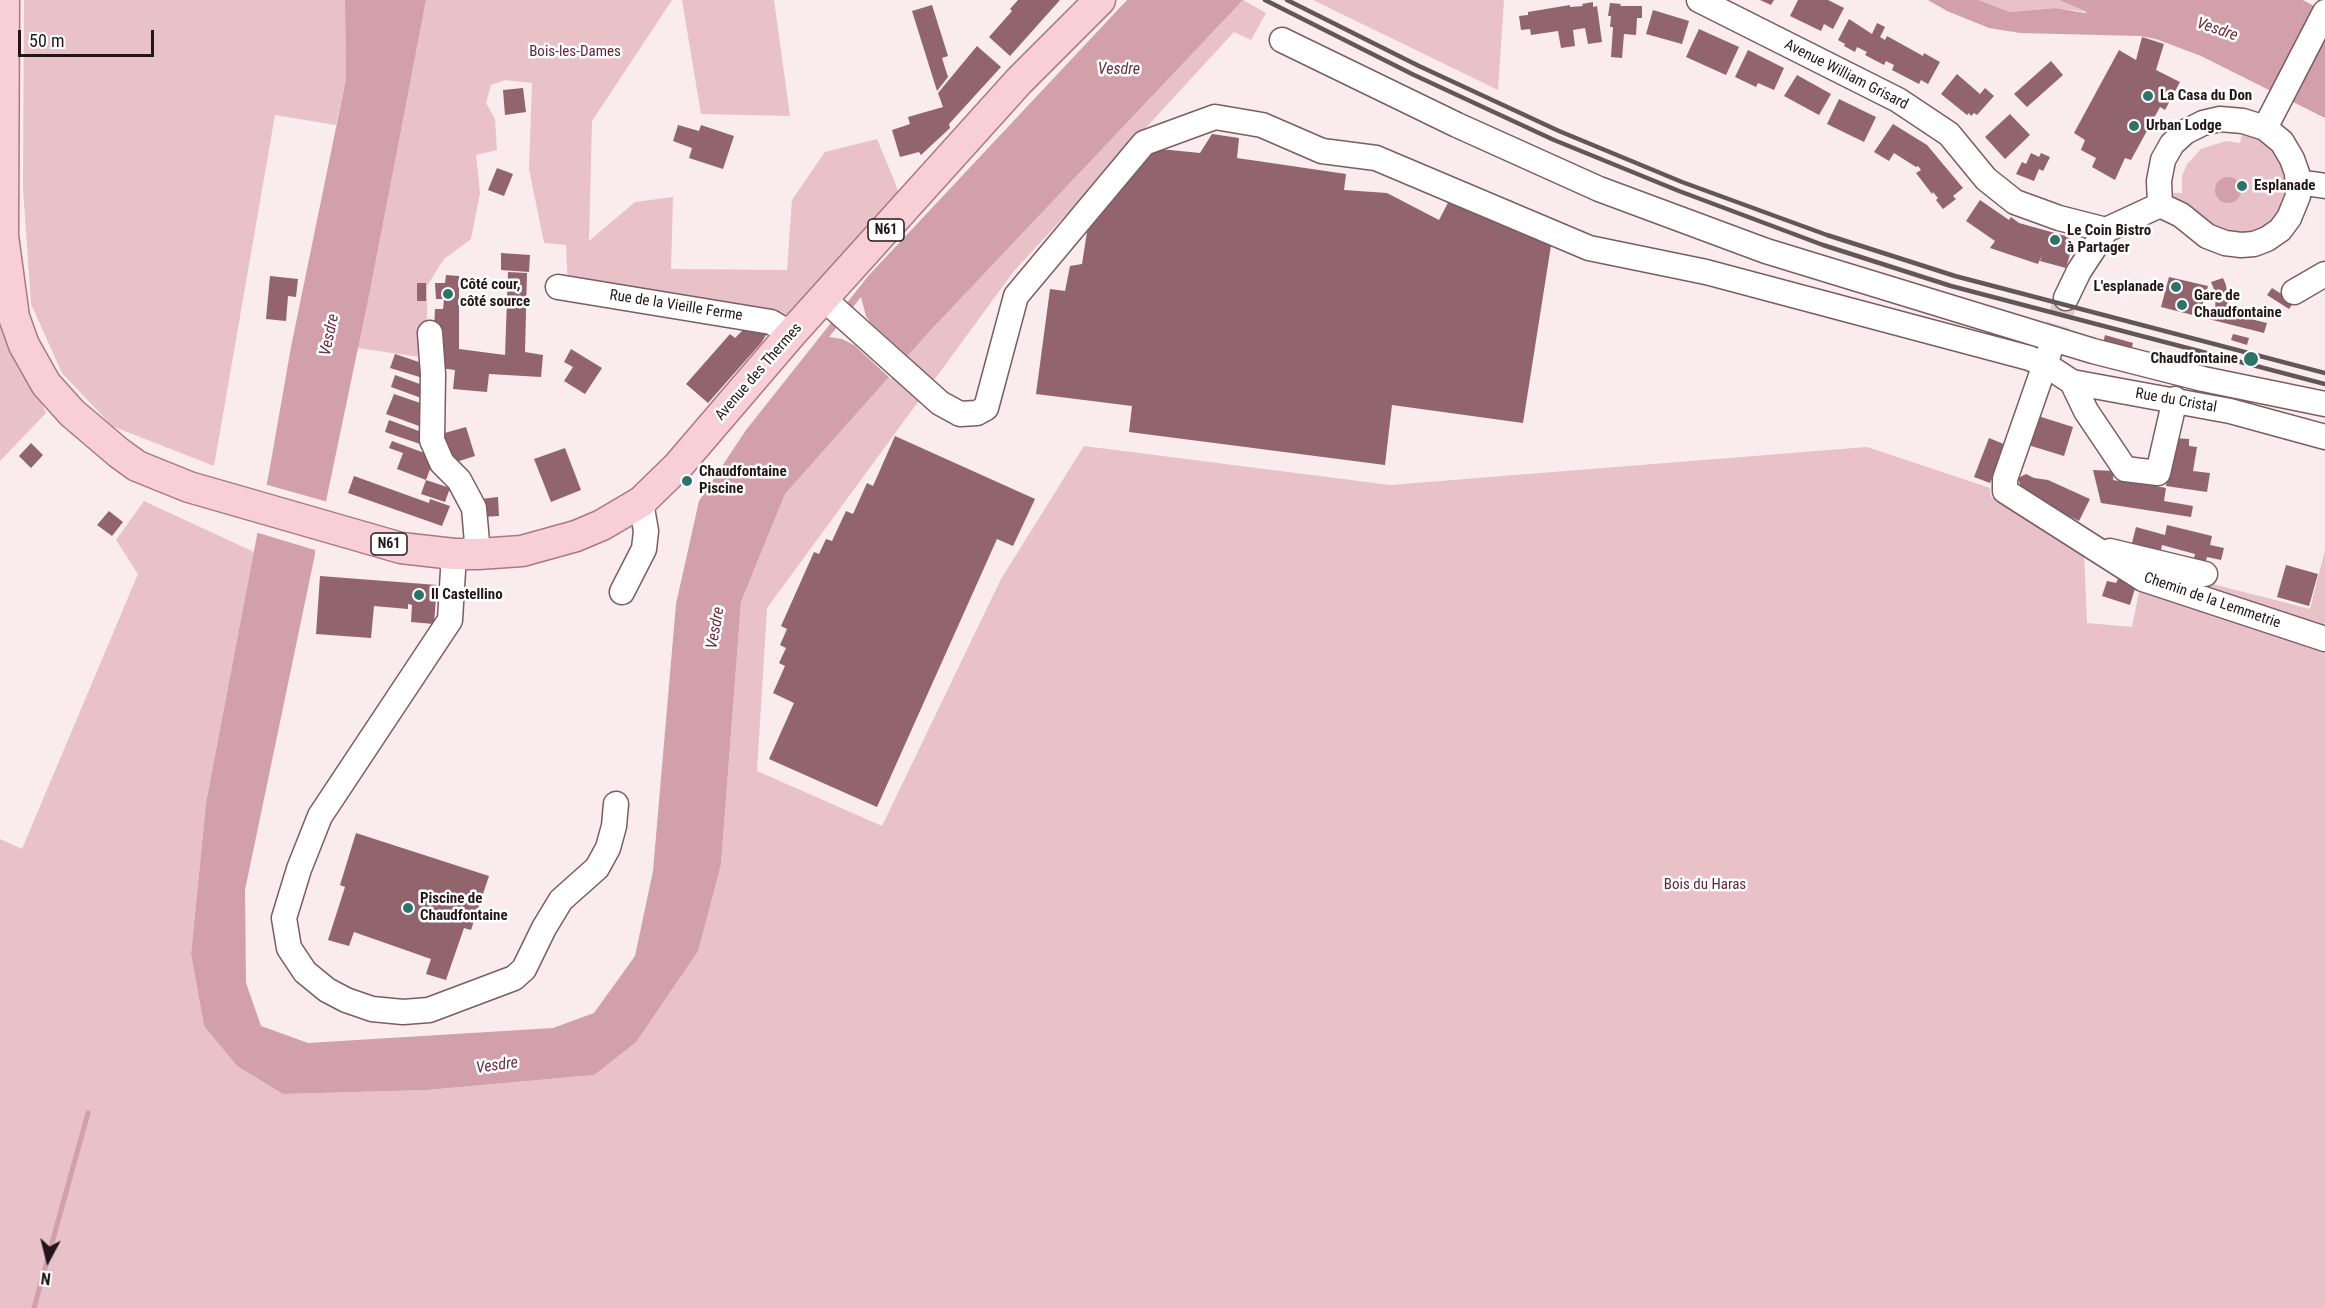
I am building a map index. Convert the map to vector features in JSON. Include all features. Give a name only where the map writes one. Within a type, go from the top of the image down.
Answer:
[{"type":"main road","name":"Avenue des Thermes","points":[[4,0],[3,236],[14,316],[24,345],[46,384],[72,413],[137,466],[189,487],[401,548],[466,554],[522,550],[576,536],[602,525],[641,502],[678,466],[791,334],[835,308],[1019,81],[1100,0]]},
{"type":"street","name":"Avenue William Grisard","points":[[1699,0],[1898,100],[1949,134],[1986,179],[2014,202],[2059,218],[2106,230]]},
{"type":"street","points":[[2265,128],[2324,13]]},
{"type":"street","points":[[1282,40],[1457,125],[1599,189],[1766,251],[2093,351],[2203,379],[2325,404]]},
{"type":"street","name":"Rue du Cristal","points":[[835,308],[940,403],[960,414],[977,413],[986,408],[1016,296],[1144,143],[1215,117],[1262,125],[1322,151],[1376,158],[1589,248],[1706,272],[2049,356],[2072,382],[2175,399],[2230,411],[2325,437]]},
{"type":"street","points":[[2220,119],[2243,121],[2265,128],[2282,142],[2292,159],[2298,182],[2298,196],[2289,218],[2280,230],[2254,244],[2225,243],[2207,236],[2181,215],[2160,205],[2158,181],[2163,160],[2172,144],[2185,132],[2203,123],[2220,119]]},
{"type":"street","points":[[2298,182],[2325,186]]},
{"type":"street","points":[[2066,298],[2079,271],[2106,230],[2160,205]]},
{"type":"street","points":[[2294,292],[2325,274]]},
{"type":"street","name":"Rue de la Vieille Ferme","points":[[558,287],[771,322],[791,334]]},
{"type":"street","points":[[430,333],[434,374],[432,440],[442,463],[459,480],[474,508],[466,554],[450,620],[320,816],[299,870],[285,918],[290,948],[305,972],[327,990],[346,1000],[372,1009],[429,1010],[514,978],[524,969],[561,900],[597,868],[608,848],[614,826],[616,804]]},
{"type":"street","name":"Chemin de la Lemmetrie","points":[[2049,356],[2006,479],[2005,491],[2143,579],[2325,639]]},
{"type":"street","points":[[2072,382],[2086,411],[2125,469],[2158,473],[2175,399]]},
{"type":"street","points":[[622,592],[644,549],[646,531],[641,502]]},
{"type":"street","points":[[2103,554],[2110,550],[2205,574]]},
{"type":"green space","points":[[24,0],[345,0],[346,79],[336,125],[275,115],[214,466],[112,426],[62,373],[31,304],[23,188]]},
{"type":"green space","name":"Bois-les-Dames","points":[[426,0],[672,0],[592,121],[589,241],[635,202],[673,197],[671,269],[787,270],[792,200],[825,152],[877,139],[900,195],[780,326],[568,288],[566,245],[544,243],[529,169],[532,83],[505,80],[491,85],[486,103],[495,119],[497,150],[476,155],[480,193],[471,239],[444,259],[427,286],[427,358],[357,348]]},
{"type":"green space","points":[[682,0],[774,0],[790,116],[701,114]]},
{"type":"green space","name":"Bois du Haras","points":[[1243,0],[1266,13],[1251,40],[1234,32],[1014,271],[767,608],[757,771],[882,826],[1001,579],[1084,446],[1390,485],[1867,447],[1990,488],[1991,497],[2084,552],[2087,623],[2132,627],[2140,587],[2325,643],[2325,1308],[0,1308],[0,839],[22,849],[138,574],[116,540],[144,501],[254,552],[206,803],[191,954],[204,1026],[237,1066],[283,1094],[427,1090],[594,1075],[721,864],[741,602],[785,494],[929,332]]},
{"type":"green space","points":[[1313,0],[1504,0],[1498,90]]},
{"type":"green space","points":[[1979,0],[2059,0],[2087,12],[2056,8],[2010,12]]},
{"type":"green space","points":[[2244,126],[2280,148],[2294,191],[2265,234],[2228,239],[2175,202],[2168,193],[2182,193],[2182,176],[2187,164],[2201,149],[2226,141],[2240,143]]},
{"type":"green space","points":[[0,314],[46,413],[0,461]]},
{"type":"green space","points":[[2325,550],[2325,625],[2152,576],[2154,569],[2310,609]]},
{"type":"water","name":"Vesdre","points":[[345,0],[426,0],[369,295],[245,890],[246,983],[261,1026],[308,1043],[553,1028],[594,1013],[635,956],[653,871],[676,604],[699,501],[746,430],[869,275],[1127,0],[1243,0],[929,332],[785,494],[741,602],[721,864],[698,951],[636,1042],[594,1075],[427,1090],[283,1094],[237,1066],[204,1026],[191,954],[206,803],[291,347],[346,79]]},
{"type":"water","name":"Vesdre","points":[[1928,0],[1979,0],[2010,12],[2056,8],[2085,13],[2087,12],[2059,0],[2303,0],[2325,12],[2325,118],[2201,56],[2156,39],[2140,36],[2020,33],[1989,28],[1947,11]]},
{"type":"water","points":[[2228,177],[2237,181],[2241,190],[2237,199],[2228,203],[2219,199],[2215,190],[2219,181]]},
{"type":"pier","points":[[861,297],[870,322],[910,358],[891,379],[854,345],[842,339],[829,337]]},
{"type":"pier","points":[[264,484],[328,502],[316,559],[315,550],[255,532]]},
{"type":"building","points":[[1018,0],[1060,0],[1010,56],[989,37],[1012,11],[1010,9]]},
{"type":"building","points":[[1760,0],[1774,0],[1771,5]]},
{"type":"building","points":[[1798,0],[1828,0],[1844,8],[1833,29],[1824,24],[1821,31],[1790,16]]},
{"type":"building","points":[[1593,2],[1593,7],[1597,6],[1602,42],[1588,44],[1585,28],[1573,30],[1575,46],[1561,48],[1558,31],[1531,35],[1530,29],[1521,30],[1519,16],[1528,15],[1528,12],[1570,5],[1570,7],[1583,6],[1582,4]]},
{"type":"building","points":[[1610,3],[1621,4],[1620,6],[1642,6],[1642,18],[1637,18],[1636,35],[1624,34],[1622,58],[1611,57],[1613,27],[1610,27],[1611,16],[1608,16]]},
{"type":"building","points":[[932,5],[948,56],[942,58],[948,77],[937,91],[912,11]]},
{"type":"building","points":[[1653,10],[1689,21],[1682,44],[1646,34]]},
{"type":"building","points":[[1849,19],[1872,34],[1877,23],[1885,27],[1880,37],[1885,40],[1887,36],[1923,56],[1924,53],[1940,62],[1928,84],[1921,80],[1919,84],[1892,70],[1894,65],[1886,61],[1884,65],[1865,55],[1867,52],[1857,47],[1855,52],[1844,46],[1845,44],[1838,40]]},
{"type":"building","points":[[1699,29],[1739,47],[1726,75],[1686,57]]},
{"type":"building","points":[[2142,37],[2164,44],[2156,70],[2180,82],[2165,110],[2160,107],[2131,160],[2125,158],[2115,180],[2092,167],[2096,158],[2081,150],[2085,140],[2074,133],[2119,50],[2136,60]]},
{"type":"building","points":[[977,46],[1001,67],[949,124],[950,128],[921,155],[919,152],[900,157],[892,130],[910,124],[908,117],[943,107],[938,93]]},
{"type":"building","points":[[1748,50],[1784,68],[1774,90],[1758,83],[1756,87],[1735,77]]},
{"type":"building","points":[[2051,61],[2063,75],[2027,107],[2014,94]]},
{"type":"building","points":[[1957,74],[1980,94],[1985,88],[1994,96],[1977,115],[1974,113],[1971,116],[1969,113],[1967,115],[1941,94]]},
{"type":"building","points":[[1797,75],[1831,94],[1819,115],[1784,96]]},
{"type":"building","points":[[523,88],[526,112],[505,115],[503,90]]},
{"type":"building","points":[[1839,99],[1876,117],[1864,142],[1827,124]]},
{"type":"building","points":[[2010,114],[2030,135],[2005,159],[1985,137]]},
{"type":"building","points":[[1893,124],[1927,145],[1963,188],[1953,196],[1956,199],[1943,209],[1936,200],[1938,198],[1933,192],[1932,194],[1916,173],[1921,170],[1918,166],[1916,167],[1894,153],[1889,161],[1874,152]]},
{"type":"building","points":[[678,125],[699,131],[701,125],[734,136],[723,169],[689,158],[692,148],[673,141]]},
{"type":"building","points":[[1212,134],[1239,138],[1237,158],[1346,174],[1344,190],[1387,193],[1439,220],[1451,197],[1552,239],[1523,423],[1392,405],[1385,465],[1129,432],[1132,406],[1036,394],[1050,289],[1065,291],[1070,266],[1082,264],[1087,232],[1150,148],[1200,153]]},
{"type":"building","points":[[2031,153],[2039,157],[2041,153],[2050,157],[2043,171],[2039,169],[2034,181],[2016,174],[2022,162],[2026,164]]},
{"type":"building","points":[[497,168],[513,174],[504,196],[488,190]]},
{"type":"building","points":[[1980,200],[2009,220],[2011,217],[2019,223],[2069,237],[2073,244],[2066,268],[2040,261],[2042,255],[2038,264],[1990,248],[1995,241],[1966,221]]},
{"type":"building","points":[[501,253],[530,255],[529,272],[501,270]]},
{"type":"building","points":[[508,272],[527,273],[525,352],[543,355],[541,377],[489,374],[487,392],[453,389],[455,370],[440,368],[434,331],[435,309],[443,309],[444,299],[436,299],[435,283],[445,283],[446,275],[459,276],[459,349],[505,355]]},
{"type":"building","points":[[270,276],[298,279],[296,297],[288,296],[286,321],[266,319]]},
{"type":"building","name":"Gare de Chaudfontaine","points":[[2169,277],[2208,286],[2202,307],[2215,310],[2216,294],[2211,282],[2223,278],[2228,299],[2226,313],[2267,323],[2264,333],[2161,307]]},
{"type":"building","points":[[417,283],[426,283],[426,301],[417,301]]},
{"type":"building","points":[[2272,288],[2294,302],[2289,309],[2267,295]]},
{"type":"building","points":[[745,328],[750,332],[754,328],[768,332],[708,403],[686,384],[730,334],[735,338]]},
{"type":"building","points":[[2233,334],[2249,338],[2247,345],[2231,340]]},
{"type":"building","points":[[2105,335],[2133,343],[2130,355],[2102,347]]},
{"type":"building","points":[[571,349],[602,368],[585,394],[564,381],[573,367],[564,362]]},
{"type":"building","points":[[395,354],[428,365],[423,378],[390,368]]},
{"type":"building","points":[[395,375],[428,387],[424,399],[391,387]]},
{"type":"building","points":[[394,394],[429,406],[422,427],[386,414]]},
{"type":"building","points":[[2038,416],[2073,427],[2064,456],[2028,445]]},
{"type":"building","points":[[389,420],[427,434],[423,445],[385,432]]},
{"type":"building","points":[[466,427],[475,456],[450,464],[441,434]]},
{"type":"building","points":[[895,436],[1035,499],[1013,546],[997,539],[877,807],[769,759],[794,703],[773,693],[785,666],[779,663],[786,648],[780,645],[787,629],[781,626],[814,552],[819,554],[826,539],[832,541],[846,511],[853,514],[867,483],[873,486]]},
{"type":"building","points":[[1989,438],[2006,445],[1990,483],[1974,477]]},
{"type":"building","points":[[2173,438],[2189,439],[2189,446],[2197,447],[2193,471],[2210,473],[2207,492],[2166,486]]},
{"type":"building","points":[[392,441],[430,455],[428,462],[432,464],[426,480],[397,469],[403,453],[389,448]]},
{"type":"building","points":[[31,443],[43,455],[31,468],[19,456]]},
{"type":"building","points":[[565,448],[581,490],[551,502],[534,459]]},
{"type":"building","points":[[2093,470],[2114,471],[2113,480],[2126,482],[2126,480],[2166,488],[2164,501],[2193,506],[2191,517],[2101,503]]},
{"type":"building","points":[[2026,474],[2048,480],[2090,499],[2079,521],[2022,491],[2018,478]]},
{"type":"building","points":[[354,476],[429,503],[430,499],[450,506],[442,526],[348,493]]},
{"type":"building","points":[[426,480],[450,488],[445,502],[421,494]]},
{"type":"building","points":[[498,497],[499,516],[482,517],[481,499]]},
{"type":"building","points":[[109,511],[123,522],[112,536],[97,525]]},
{"type":"building","points":[[2167,525],[2212,536],[2210,545],[2224,548],[2221,560],[2207,557],[2204,568],[2192,565],[2195,554],[2162,545],[2160,555],[2131,547],[2136,527],[2165,535]]},
{"type":"building","points":[[2286,565],[2318,574],[2309,606],[2277,597]]},
{"type":"building","points":[[320,576],[437,585],[434,624],[411,622],[412,605],[408,604],[408,609],[374,606],[371,638],[316,634]]},
{"type":"building","points":[[2118,579],[2136,585],[2130,605],[2102,596],[2107,581],[2116,583]]},
{"type":"building","name":"Piscine de Chaudfontaine","points":[[356,833],[489,876],[471,930],[464,928],[446,980],[426,974],[431,959],[354,932],[349,946],[328,940],[345,887],[340,885]]},
{"type":"waterway","points":[[34,1308],[88,1113]]},
{"type":"tunnel","points":[[2051,348],[2066,298]]},
{"type":"railway","points":[[1265,0],[1414,75],[1554,140],[1679,191],[1823,245],[1951,286],[2325,384]]},
{"type":"railway","points":[[1287,0],[1419,66],[1559,131],[1682,182],[1827,235],[1955,276],[2325,373]]},
{"type":"place","name":"La Casa du Don","points":[[2148,96]]},
{"type":"place","name":"Urban Lodge","points":[[2134,126]]},
{"type":"place","name":"Esplanade","points":[[2242,186]]},
{"type":"place","name":"Le Coin Bistro à Partager","points":[[2055,240]]},
{"type":"place","name":"L'esplanade","points":[[2176,287]]},
{"type":"place","name":"Côté cour, côté source","points":[[448,294]]},
{"type":"place","name":"Gare de Chaudfontaine","points":[[2182,305]]},
{"type":"place","name":"Chaudfontaine","points":[[2251,359]]},
{"type":"place","name":"Chaudfontaine Piscine","points":[[687,481]]},
{"type":"place","name":"Il Castellino","points":[[419,595]]},
{"type":"place","name":"Piscine de Chaudfontaine","points":[[408,908]]}]
